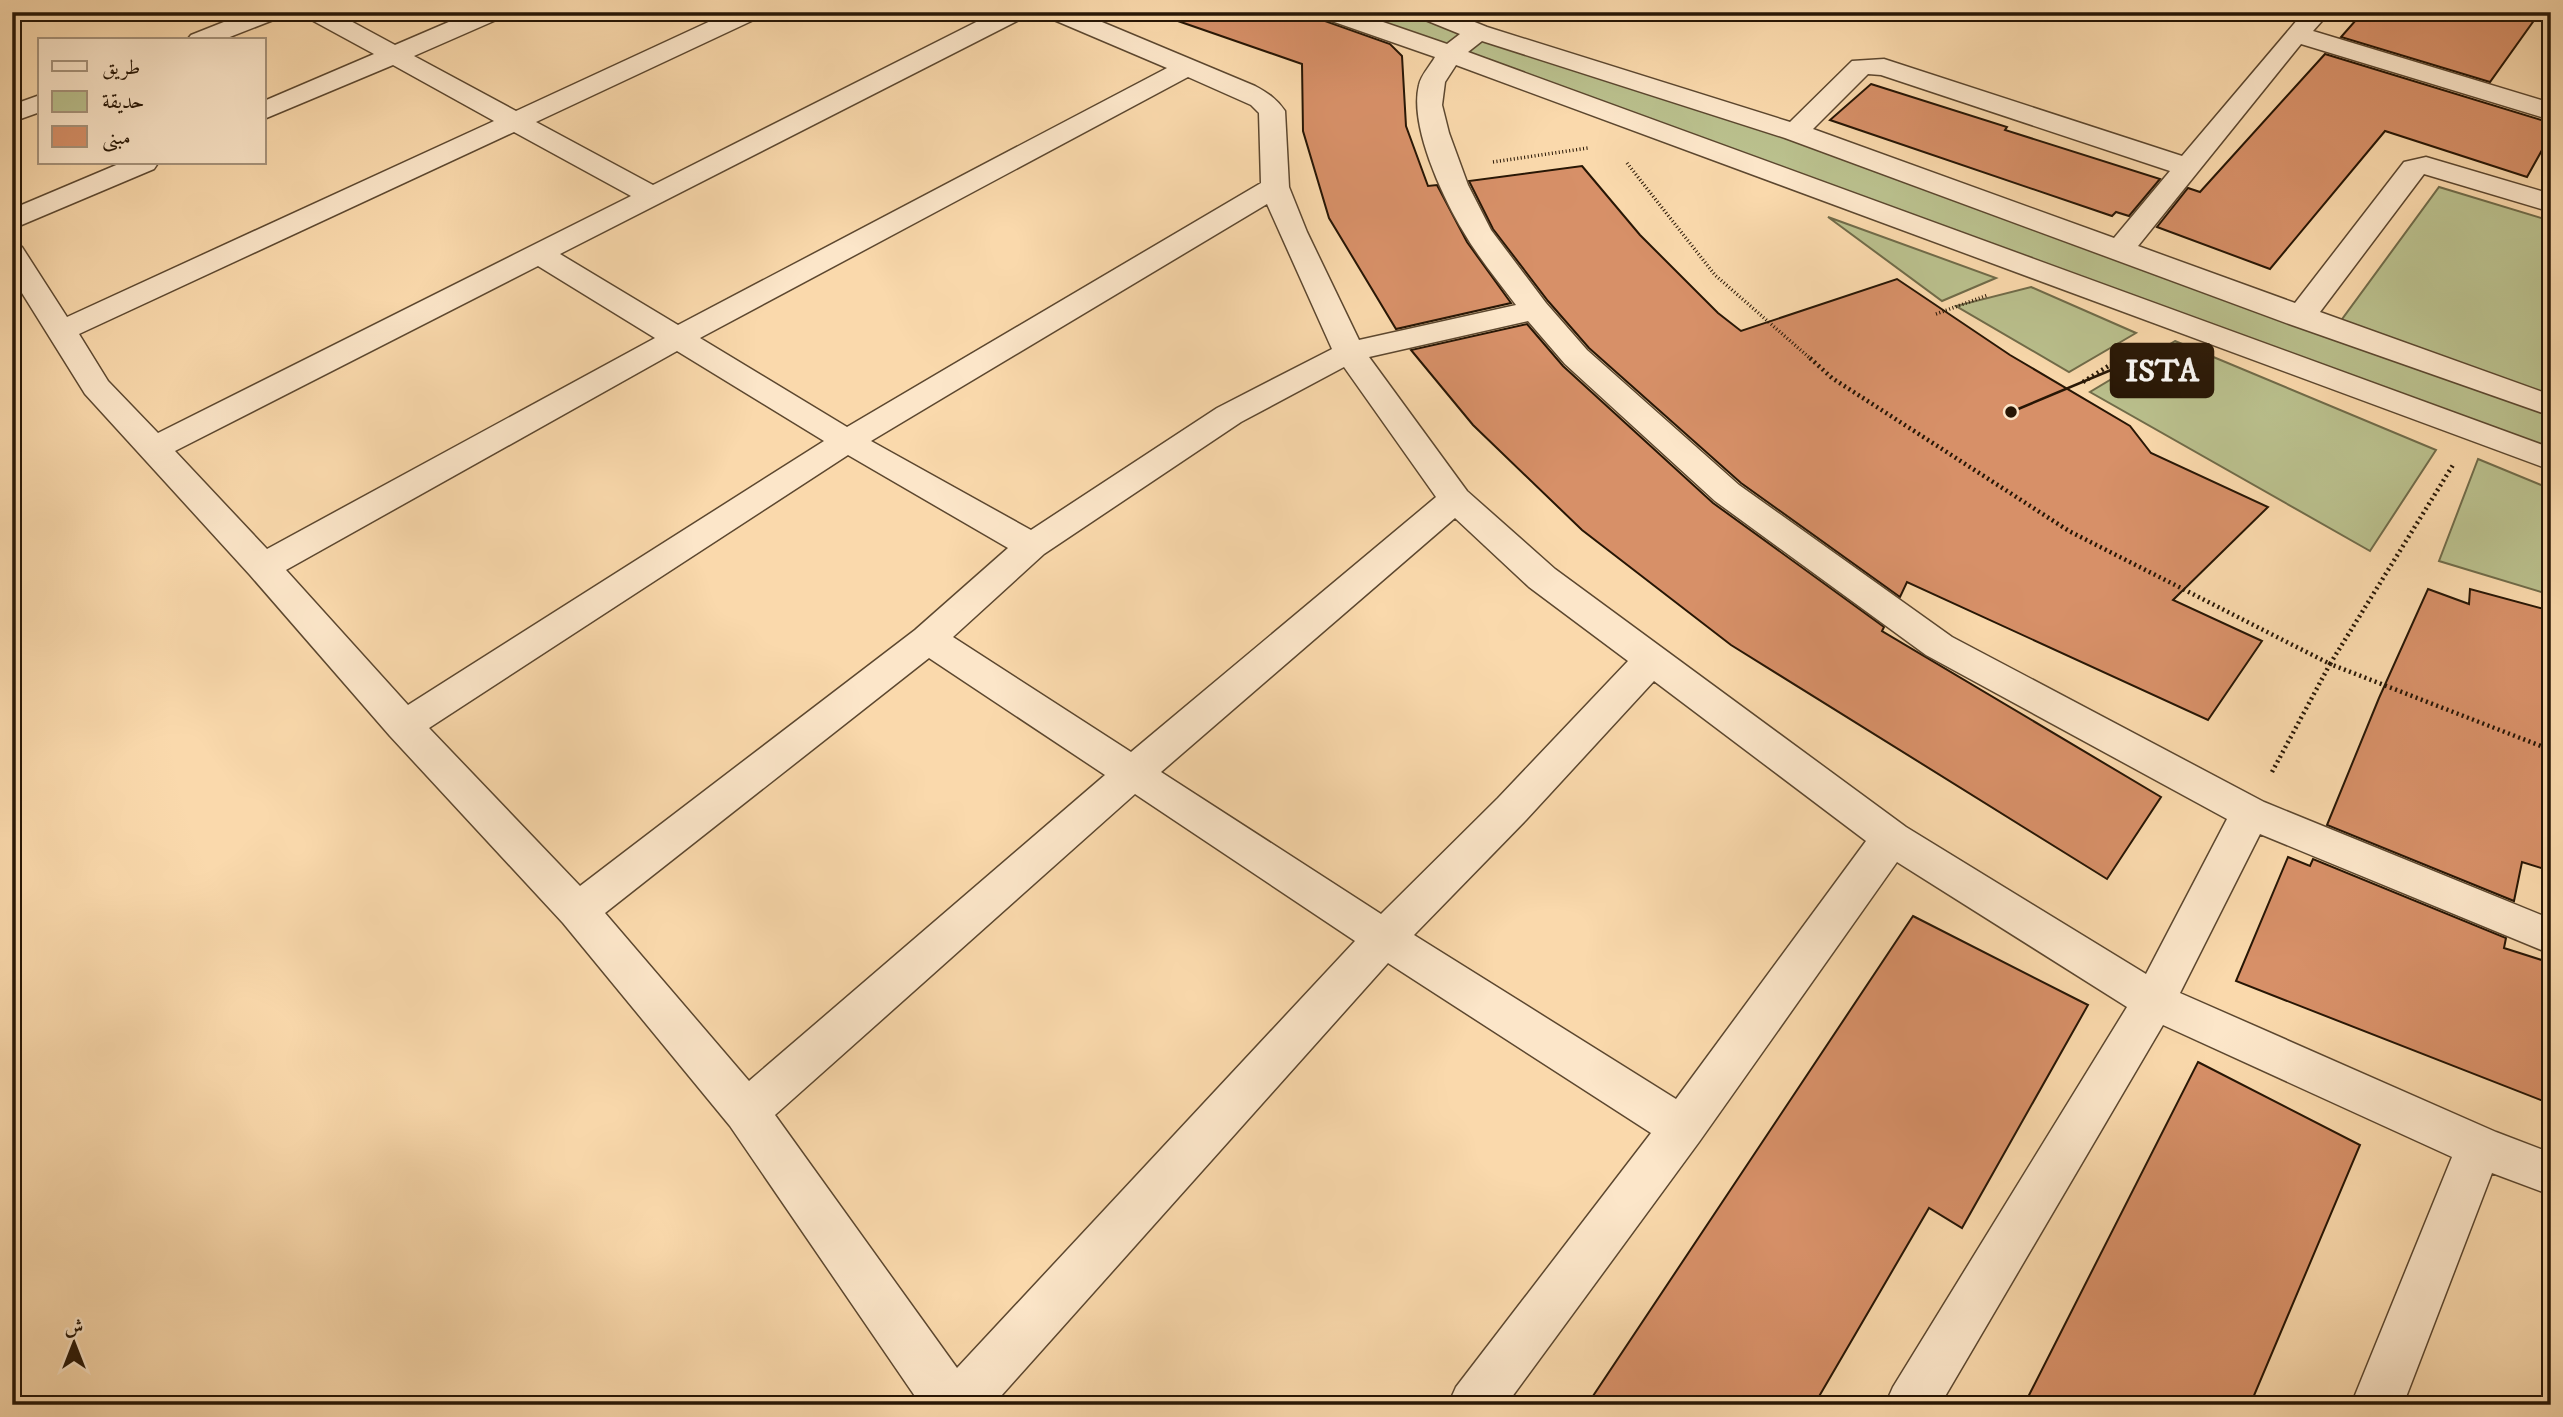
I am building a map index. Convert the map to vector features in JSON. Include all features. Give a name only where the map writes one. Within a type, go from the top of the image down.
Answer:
[{"type":"street","points":[[205,38],[272,12]]},
{"type":"street","points":[[316,12],[652,197]]},
{"type":"street","points":[[266,110],[495,12]]},
{"type":"street","points":[[61,331],[751,12]]},
{"type":"street","points":[[153,449],[1016,12]]},
{"type":"street","points":[[1056,12],[1260,99],[1272,111],[1275,187],[1292,232],[1349,352],[1455,499],[1542,578],[1891,838],[2154,1001],[2479,1147],[2551,1174]]},
{"type":"street","points":[[1329,12],[1450,54],[2551,460]]},
{"type":"street","points":[[1427,12],[1478,32],[1795,132],[2551,406]]},
{"type":"street","points":[[2119,251],[2296,34],[2318,12]]},
{"type":"street","points":[[1478,32],[1450,54],[1432,82],[1429,105],[1447,169],[1477,231],[1535,310],[1576,357],[1727,493],[1939,646],[2250,813],[2551,937]]},
{"type":"street","points":[[2296,34],[2551,112]]},
{"type":"street","points":[[1795,132],[1861,66],[1871,65],[2187,167]]},
{"type":"street","points":[[263,566],[677,338],[1186,68]]},
{"type":"street","points":[[12,114],[38,104]]},
{"type":"street","points":[[12,220],[142,164]]},
{"type":"street","points":[[2300,317],[2414,168],[2426,165],[2551,202]]},
{"type":"street","points":[[404,726],[847,441],[1275,187]]},
{"type":"street","points":[[12,253],[96,387],[263,566],[404,726],[578,911],[746,1112],[952,1405]]},
{"type":"street","points":[[539,254],[847,441],[1032,546]]},
{"type":"street","points":[[578,911],[928,639],[1032,546],[1229,415],[1349,352],[1535,310]]},
{"type":"street","points":[[746,1112],[1133,773],[1455,499]]},
{"type":"street","points":[[928,639],[1384,938],[1682,1128]]},
{"type":"street","points":[[958,1405],[1384,938],[1512,809],[1651,661]]},
{"type":"street","points":[[1911,1405],[2154,1001],[2250,813]]},
{"type":"street","points":[[1474,1405],[1682,1128],[1891,838]]},
{"type":"street","points":[[2377,1405],[2479,1147]]},
{"type":"path","points":[[1447,169],[1599,147]]},
{"type":"path","points":[[1620,156],[1715,275],[1832,378],[2069,531],[2330,664],[2551,750]]},
{"type":"path","points":[[2083,382],[2181,323]]},
{"type":"path","points":[[2250,813],[2330,664],[2474,431]]},
{"type":"green space","points":[[1319,12],[1441,12],[2334,330],[2439,187],[2551,221],[2551,462]]},
{"type":"green space","points":[[1828,217],[1996,278],[1942,301]]},
{"type":"green space","points":[[2031,287],[2136,333],[2069,372],[1956,306]]},
{"type":"green space","points":[[2175,341],[2436,450],[2370,551],[2090,392]]},
{"type":"green space","points":[[2478,459],[2551,489],[2551,595],[2439,561]]},
{"type":"building","points":[[1176,12],[1312,12],[1319,19],[1390,44],[1402,56],[1406,126],[1428,186],[1437,185],[1467,242],[1511,303],[1396,329],[1329,218],[1303,131],[1302,64],[1175,20]]},
{"type":"building","points":[[2363,12],[2540,12],[2490,82],[2341,37]]},
{"type":"building","points":[[2325,54],[2551,123],[2551,134],[2527,177],[2385,131],[2270,269],[2157,227],[2188,188],[2200,192]]},
{"type":"building","points":[[1871,84],[2160,179],[2129,216],[2116,212],[2112,216],[1830,120]]},
{"type":"building","points":[[1582,166],[1640,235],[1718,313],[1741,331],[1897,279],[2010,355],[2130,426],[2151,453],[2268,507],[2173,600],[2262,641],[2208,720],[1907,582],[1900,597],[1741,483],[1589,348],[1548,301],[1493,229],[1469,181]]},
{"type":"building","points":[[1527,324],[1563,366],[1713,503],[1884,627],[1882,631],[2161,797],[2107,879],[1731,645],[1582,530],[1473,425],[1411,350]]},
{"type":"building","points":[[2428,589],[2469,604],[2470,589],[2551,611],[2551,871],[2522,862],[2514,901],[2327,825],[2379,698]]},
{"type":"building","points":[[2288,857],[2310,866],[2313,859],[2506,938],[2504,948],[2551,963],[2551,1104],[2236,981]]},
{"type":"building","points":[[1913,916],[2088,1005],[1962,1228],[1929,1208],[1814,1405],[1587,1405]]},
{"type":"building","points":[[2198,1062],[2360,1145],[2250,1405],[2024,1405]]},
{"type":"place","name":"ISTA","points":[[2011,412]]}]
